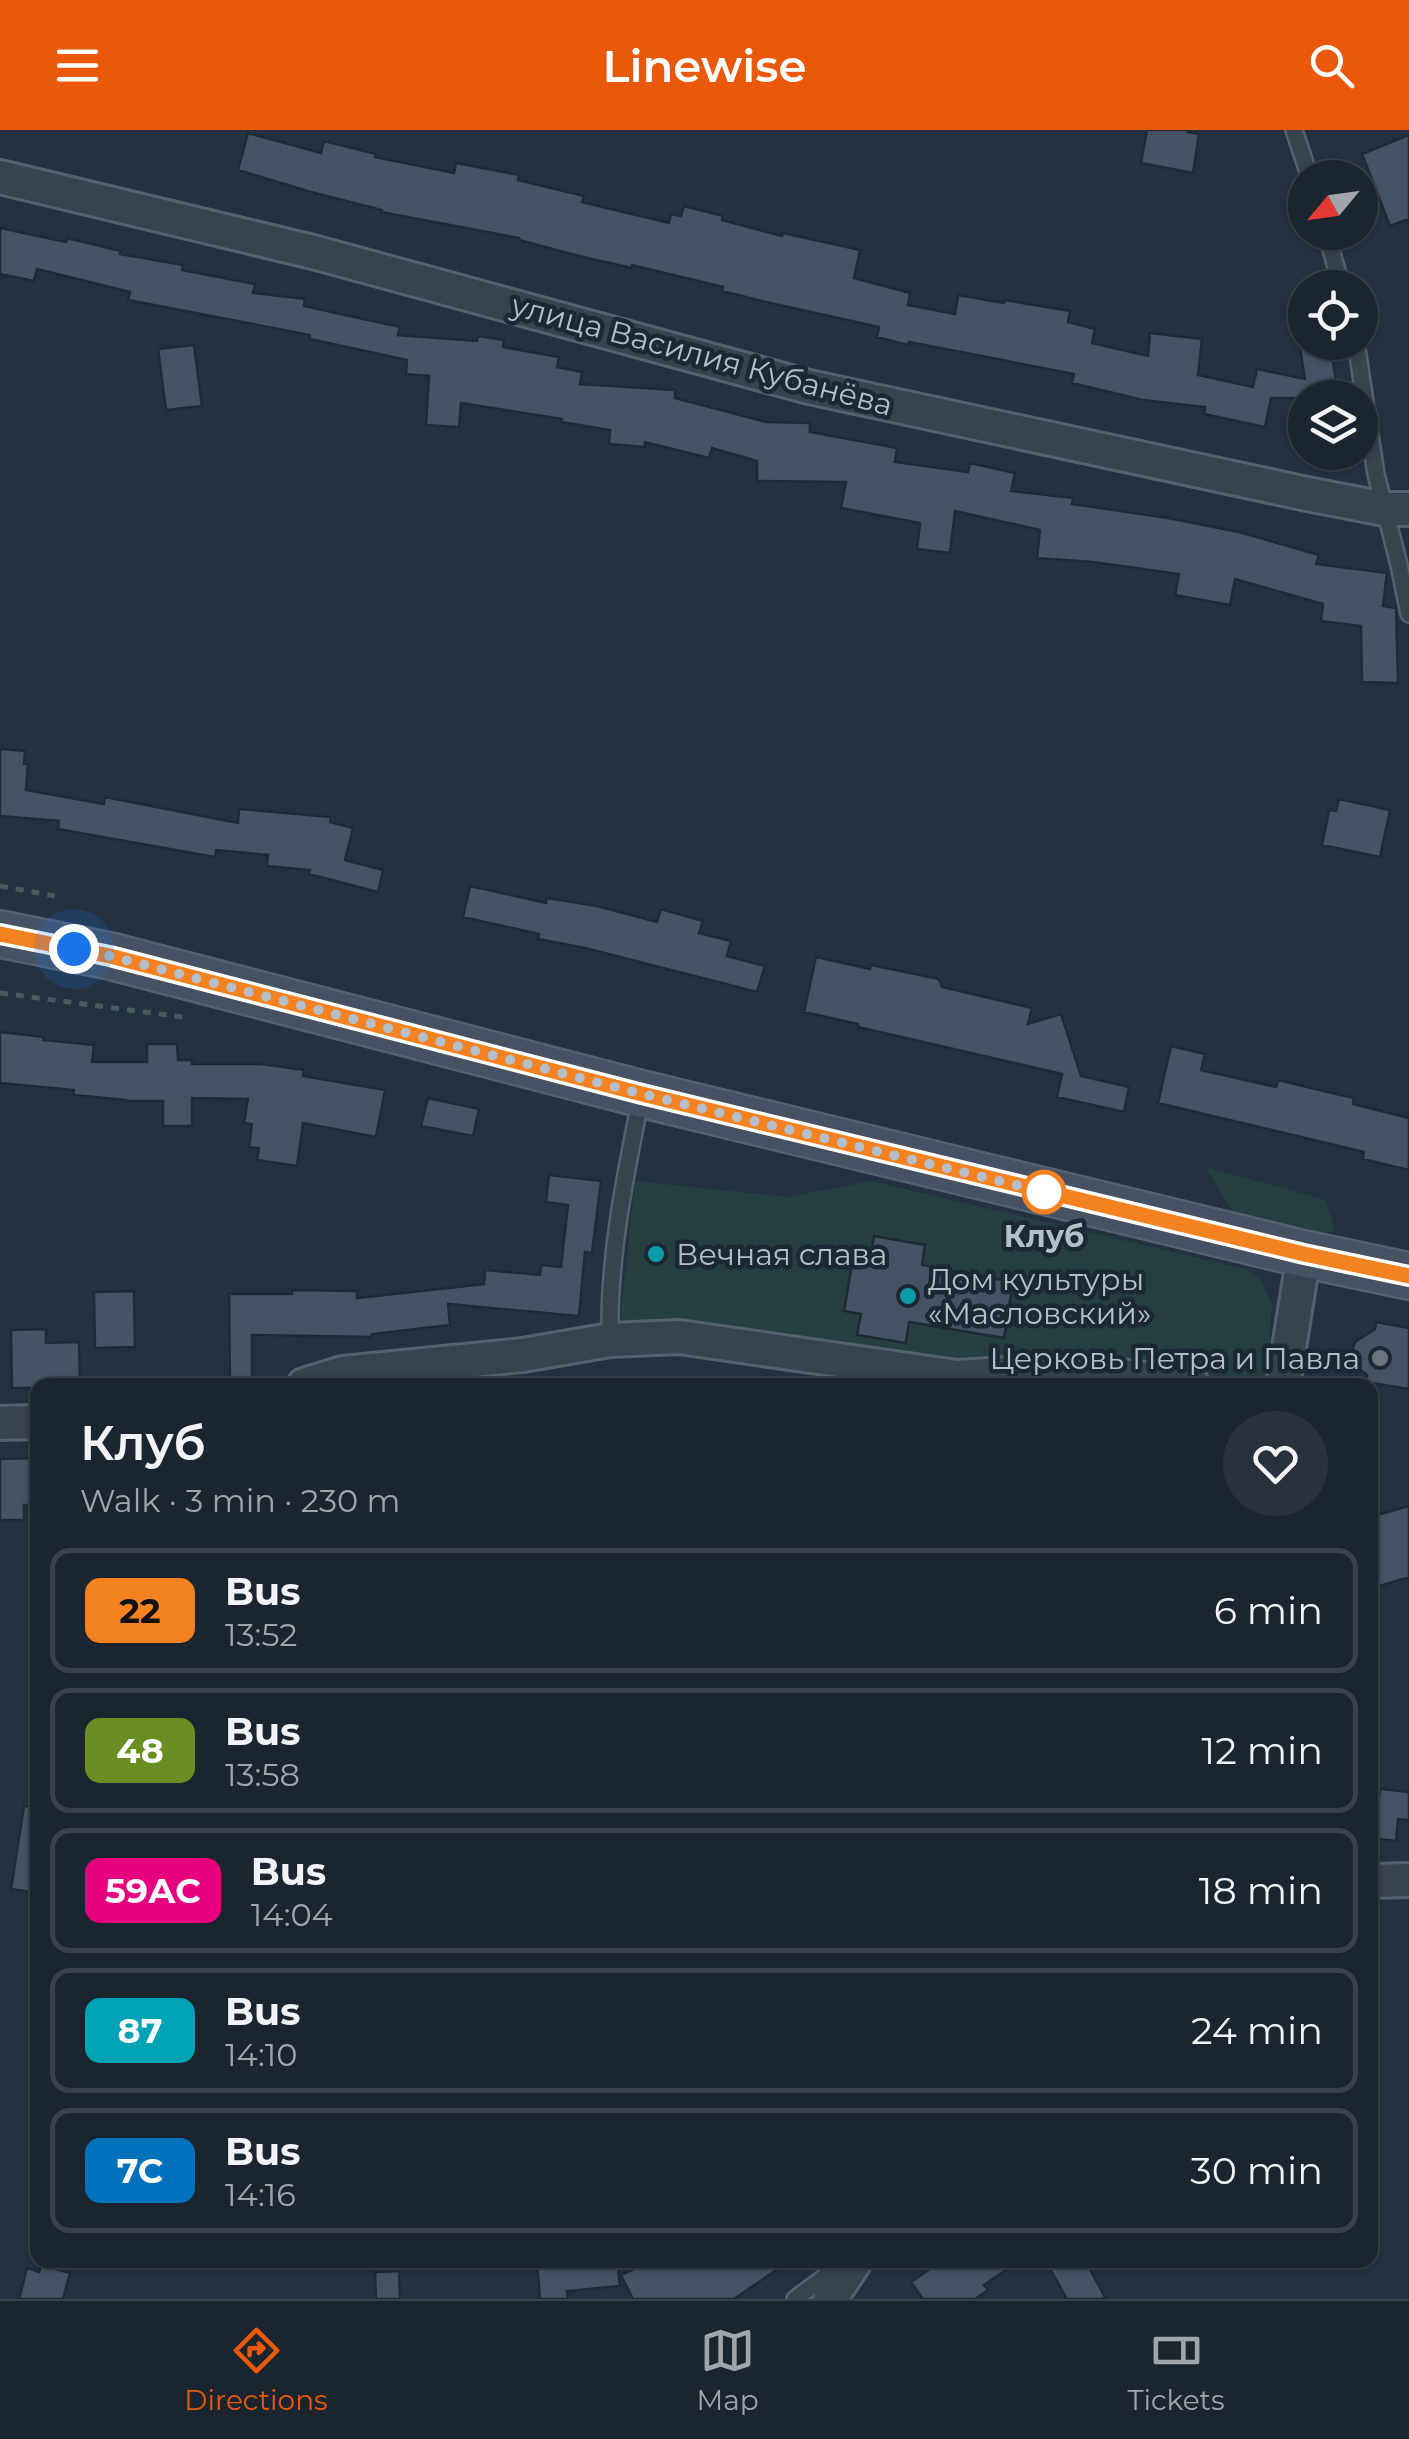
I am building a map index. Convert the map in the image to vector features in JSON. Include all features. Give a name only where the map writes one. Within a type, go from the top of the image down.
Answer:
[{"type":"main road","points":[[0,934],[110,956],[642,1094],[1409,1276]]},
{"type":"street","name":"улица Василия Кубанёва","points":[[0,177],[313,252],[809,387],[1288,490],[1397,509]]},
{"type":"street","points":[[1284,1378],[1304,1254]]},
{"type":"street","points":[[327,1378],[343,1373],[523,1355],[610,1340],[679,1337],[957,1377],[1075,1370],[1138,1378]]},
{"type":"street","points":[[0,1423],[30,1422]]},
{"type":"street","points":[[1378,1881],[1409,1880]]},
{"type":"street","points":[[830,2299],[851,2268]]},
{"type":"lane","points":[[1294,130],[1304,160]]},
{"type":"lane","points":[[1359,360],[1376,474],[1397,509],[1400,565],[1409,614]]},
{"type":"lane","points":[[610,1340],[609,1303],[627,1162],[642,1094]]},
{"type":"lane","points":[[795,2299],[842,2268]]},
{"type":"path","points":[[0,886],[55,896]]},
{"type":"green space","points":[[1205,1167],[1326,1200],[1335,1231],[1291,1239],[1234,1213]]},
{"type":"green space","points":[[635,1181],[788,1197],[871,1181],[1245,1269],[1261,1280],[1272,1305],[1267,1378],[1215,1378],[1077,1359],[962,1366],[619,1329]]},
{"type":"building","points":[[1147,130],[1189,130],[1199,134],[1193,173],[1141,163]]},
{"type":"building","points":[[248,133],[321,153],[324,141],[376,154],[375,157],[454,173],[456,163],[519,175],[518,180],[584,196],[582,202],[669,223],[671,214],[681,216],[684,206],[782,236],[783,233],[860,250],[854,278],[910,293],[908,305],[955,314],[958,295],[1070,311],[1068,322],[1095,329],[1092,343],[1148,356],[1150,333],[1202,339],[1198,375],[1253,387],[1257,369],[1305,379],[1302,360],[1333,360],[1336,380],[1288,380],[1288,398],[1271,398],[1265,427],[1204,414],[1205,407],[1143,400],[1072,383],[1074,374],[909,342],[908,345],[877,337],[879,327],[722,291],[723,287],[632,265],[583,257],[519,238],[381,212],[238,170]]},
{"type":"building","points":[[1409,135],[1409,219],[1390,226],[1378,195],[1378,160],[1364,160],[1362,154]]},
{"type":"building","points":[[0,228],[66,242],[67,238],[121,251],[120,254],[183,265],[182,270],[255,284],[253,293],[305,299],[304,306],[400,327],[398,335],[504,340],[503,347],[559,357],[557,367],[582,372],[580,384],[675,390],[675,398],[766,422],[810,423],[810,432],[897,448],[895,462],[968,472],[970,463],[1015,473],[1011,491],[1073,498],[1072,504],[1239,532],[1319,555],[1316,564],[1387,573],[1383,606],[1396,608],[1398,683],[1362,682],[1361,626],[1321,621],[1323,604],[1235,579],[1230,605],[1175,595],[1179,574],[1037,558],[1040,530],[955,511],[950,553],[917,549],[920,523],[841,508],[846,482],[757,481],[757,461],[712,448],[709,458],[645,442],[645,447],[609,444],[610,430],[561,422],[562,419],[461,403],[459,427],[426,425],[429,376],[406,374],[407,360],[310,339],[310,335],[128,300],[130,292],[37,269],[34,281],[0,274]]},
{"type":"building","points":[[194,345],[202,406],[166,410],[158,349]]},
{"type":"building","points":[[0,749],[25,751],[26,790],[104,804],[105,797],[238,823],[239,809],[331,817],[330,822],[353,828],[345,860],[383,870],[378,892],[309,874],[310,870],[267,866],[268,855],[216,850],[215,857],[58,829],[59,821],[0,816]]},
{"type":"building","points":[[1339,799],[1390,810],[1380,857],[1322,845],[1329,810],[1336,811]]},
{"type":"building","points":[[470,886],[546,903],[547,898],[597,906],[657,922],[661,909],[703,921],[699,933],[731,941],[727,956],[765,966],[757,992],[463,917]]},
{"type":"building","points":[[816,957],[939,979],[942,987],[1032,1008],[1028,1024],[1061,1014],[1081,1076],[1129,1087],[1124,1112],[1057,1097],[1062,1074],[804,1012]]},
{"type":"building","points":[[0,1032],[94,1045],[92,1062],[147,1062],[147,1044],[177,1044],[178,1060],[192,1060],[192,1064],[261,1064],[304,1070],[303,1076],[385,1090],[376,1137],[303,1123],[297,1166],[257,1160],[259,1148],[249,1147],[252,1124],[244,1123],[248,1099],[192,1098],[192,1126],[163,1126],[163,1101],[126,1101],[73,1095],[74,1090],[0,1083]]},
{"type":"building","points":[[1171,1046],[1205,1054],[1201,1070],[1276,1087],[1278,1080],[1354,1098],[1353,1104],[1409,1118],[1409,1170],[1363,1159],[1364,1152],[1158,1103]]},
{"type":"building","points":[[428,1098],[479,1109],[473,1136],[421,1126]]},
{"type":"building","points":[[549,1175],[601,1181],[592,1253],[585,1252],[579,1316],[448,1304],[450,1325],[372,1337],[252,1335],[252,1378],[230,1378],[229,1294],[357,1291],[357,1298],[484,1284],[485,1270],[540,1275],[541,1265],[561,1267],[568,1205],[546,1202]]},
{"type":"building","points":[[874,1236],[925,1245],[922,1265],[1013,1282],[1004,1338],[909,1322],[906,1343],[857,1335],[861,1314],[844,1311],[853,1259],[870,1262]]},
{"type":"building","points":[[134,1291],[135,1347],[95,1348],[94,1292]]},
{"type":"building","name":"Церковь Петра и Павла","points":[[1376,1322],[1409,1328],[1409,1389],[1378,1384],[1378,1378],[1367,1378],[1352,1360],[1355,1342],[1375,1329]]},
{"type":"building","points":[[46,1329],[46,1343],[79,1342],[80,1378],[30,1378],[30,1388],[12,1388],[11,1330]]},
{"type":"building","points":[[30,1458],[30,1505],[24,1505],[24,1520],[0,1520],[0,1459]]},
{"type":"building","points":[[1409,1506],[1409,1577],[1378,1587],[1378,1515]]},
{"type":"building","points":[[1380,1789],[1409,1792],[1409,1820],[1398,1819],[1396,1841],[1378,1839]]},
{"type":"building","points":[[24,1806],[30,1806],[30,1892],[11,1889]]},
{"type":"building","points":[[27,2268],[39,2272],[40,2268],[52,2268],[70,2273],[63,2299],[19,2299]]},
{"type":"building","points":[[538,2268],[618,2268],[620,2286],[567,2291],[568,2299],[540,2299]]},
{"type":"building","points":[[636,2268],[779,2268],[734,2299],[633,2299],[621,2275]]},
{"type":"building","points":[[931,2268],[1008,2268],[984,2285],[988,2290],[975,2299],[923,2299],[911,2282]]},
{"type":"building","points":[[1050,2268],[1089,2268],[1106,2299],[1067,2299]]},
{"type":"building","points":[[399,2271],[400,2299],[376,2299],[375,2272]]},
{"type":"bus line","name":"22","points":[[0,934],[110,956],[642,1094],[1409,1276]]},
{"type":"place","name":"Клуб","points":[[1044,1192]]},
{"type":"place","name":"Вечная слава","points":[[656,1254]]},
{"type":"place","name":"Дом культуры «Масловский»","points":[[908,1296]]},
{"type":"place","name":"Церковь Петра и Павла","points":[[1380,1358]]},
{"type":"route","points":[[74,949],[1049,1193],[1044,1192]]}]
